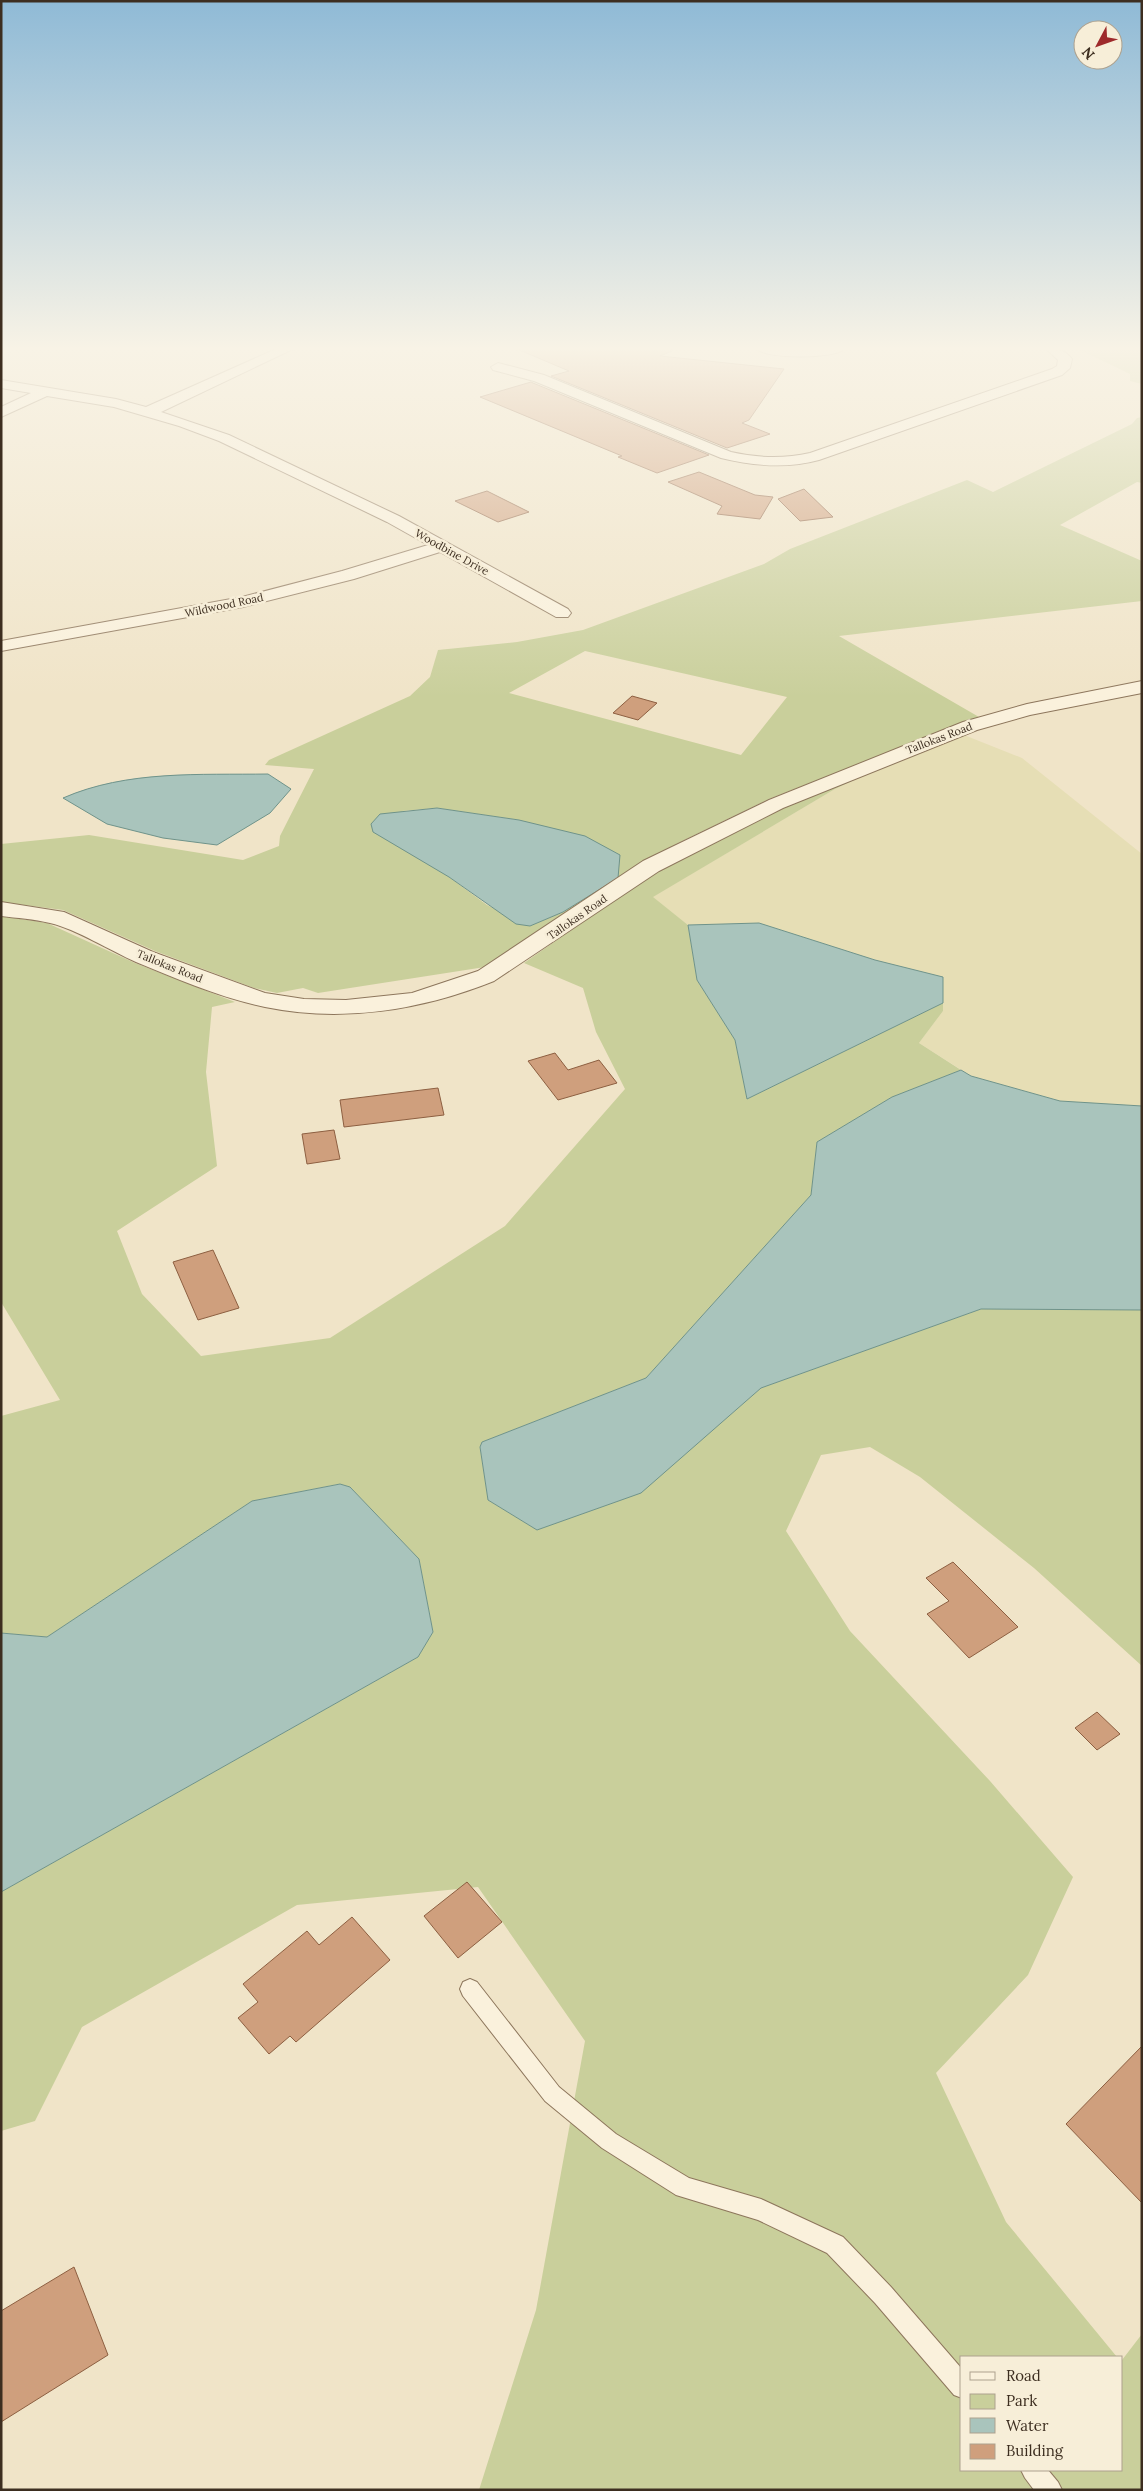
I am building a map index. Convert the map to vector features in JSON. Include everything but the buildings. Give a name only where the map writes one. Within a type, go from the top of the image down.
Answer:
[{"type":"street","name":"Woodbine Drive","points":[[281,465],[393,519],[562,613]]},
{"type":"street","name":"Wildwood Road","points":[[1,646],[243,602],[348,575],[442,546]]},
{"type":"street","name":"Tallokas Road","points":[[1,909],[56,917],[145,957],[245,995],[265,1000],[304,1006],[346,1007],[414,1000],[461,986],[486,976],[529,950],[651,866],[776,804],[970,726],[1027,710],[1142,686]]},
{"type":"lane","points":[[470,1989],[552,2094],[609,2141],[684,2187],[761,2210],[835,2245],[883,2295],[960,2385]]},
{"type":"lane","points":[[1034,2471],[1050,2490]]},
{"type":"shaded area","points":[[964,735],[1022,758],[1142,854],[1142,1106],[1060,1101],[971,1076],[919,1043],[943,1011],[943,977],[875,960],[759,923],[688,925],[652,897],[835,789],[871,772]]},
{"type":"green space","points":[[1048,465],[1142,465],[1142,483],[1137,482],[1060,525],[1142,561],[1142,601],[839,636],[979,717],[769,799],[676,844],[618,878],[519,820],[437,808],[402,811],[449,877],[487,905],[530,926],[563,912],[603,888],[485,967],[318,993],[303,988],[277,993],[254,988],[155,951],[63,910],[1,902],[1,844],[89,835],[243,860],[279,846],[280,836],[314,769],[265,765],[269,760],[410,696],[430,677],[438,650],[517,642],[583,630],[764,564],[790,549],[967,480],[993,492]],"holes":[[[585,651],[787,697],[741,755],[509,693]]]},
{"type":"green space","points":[[871,772],[835,789],[653,897],[688,925],[697,980],[735,1040],[747,1099],[943,1003],[943,1011],[919,1043],[961,1070],[892,1097],[817,1142],[811,1195],[646,1378],[482,1442],[480,1447],[488,1500],[537,1530],[640,1493],[761,1388],[981,1309],[1142,1310],[1142,1666],[1034,1568],[920,1477],[870,1447],[821,1455],[786,1531],[850,1631],[990,1781],[1073,1877],[1028,1975],[936,2073],[1006,2222],[1116,2356],[960,2356],[960,2471],[1123,2471],[1123,2359],[1142,2334],[1142,2490],[479,2490],[536,2310],[585,2041],[478,1887],[297,1905],[82,2027],[35,2121],[1,2131],[1,1892],[418,1657],[433,1632],[419,1559],[350,1487],[339,1484],[252,1501],[47,1637],[1,1633],[1,1416],[60,1400],[1,1302],[1,916],[47,923],[135,963],[235,1002],[212,1007],[206,1072],[217,1166],[117,1231],[142,1294],[201,1356],[330,1338],[505,1226],[625,1089],[596,1032],[583,988],[524,963],[625,893],[685,856],[736,829]]},
{"type":"water","points":[[268,774],[291,789],[270,813],[217,845],[163,838],[107,824],[63,798],[87,789],[138,778]]},
{"type":"water","points":[[437,808],[519,820],[585,836],[620,855],[618,878],[563,912],[530,926],[516,924],[449,877],[373,832],[371,824],[380,814]]},
{"type":"water","points":[[759,923],[875,960],[943,977],[943,1003],[747,1099],[735,1040],[697,980],[688,925]]},
{"type":"water","points":[[961,1070],[971,1076],[1060,1101],[1142,1106],[1142,1310],[981,1309],[761,1388],[641,1493],[537,1530],[488,1500],[480,1447],[482,1442],[646,1378],[811,1195],[817,1142],[892,1097]]},
{"type":"water","points":[[340,1484],[350,1487],[419,1559],[433,1632],[418,1657],[1,1892],[1,1633],[47,1637],[252,1501]]}]
